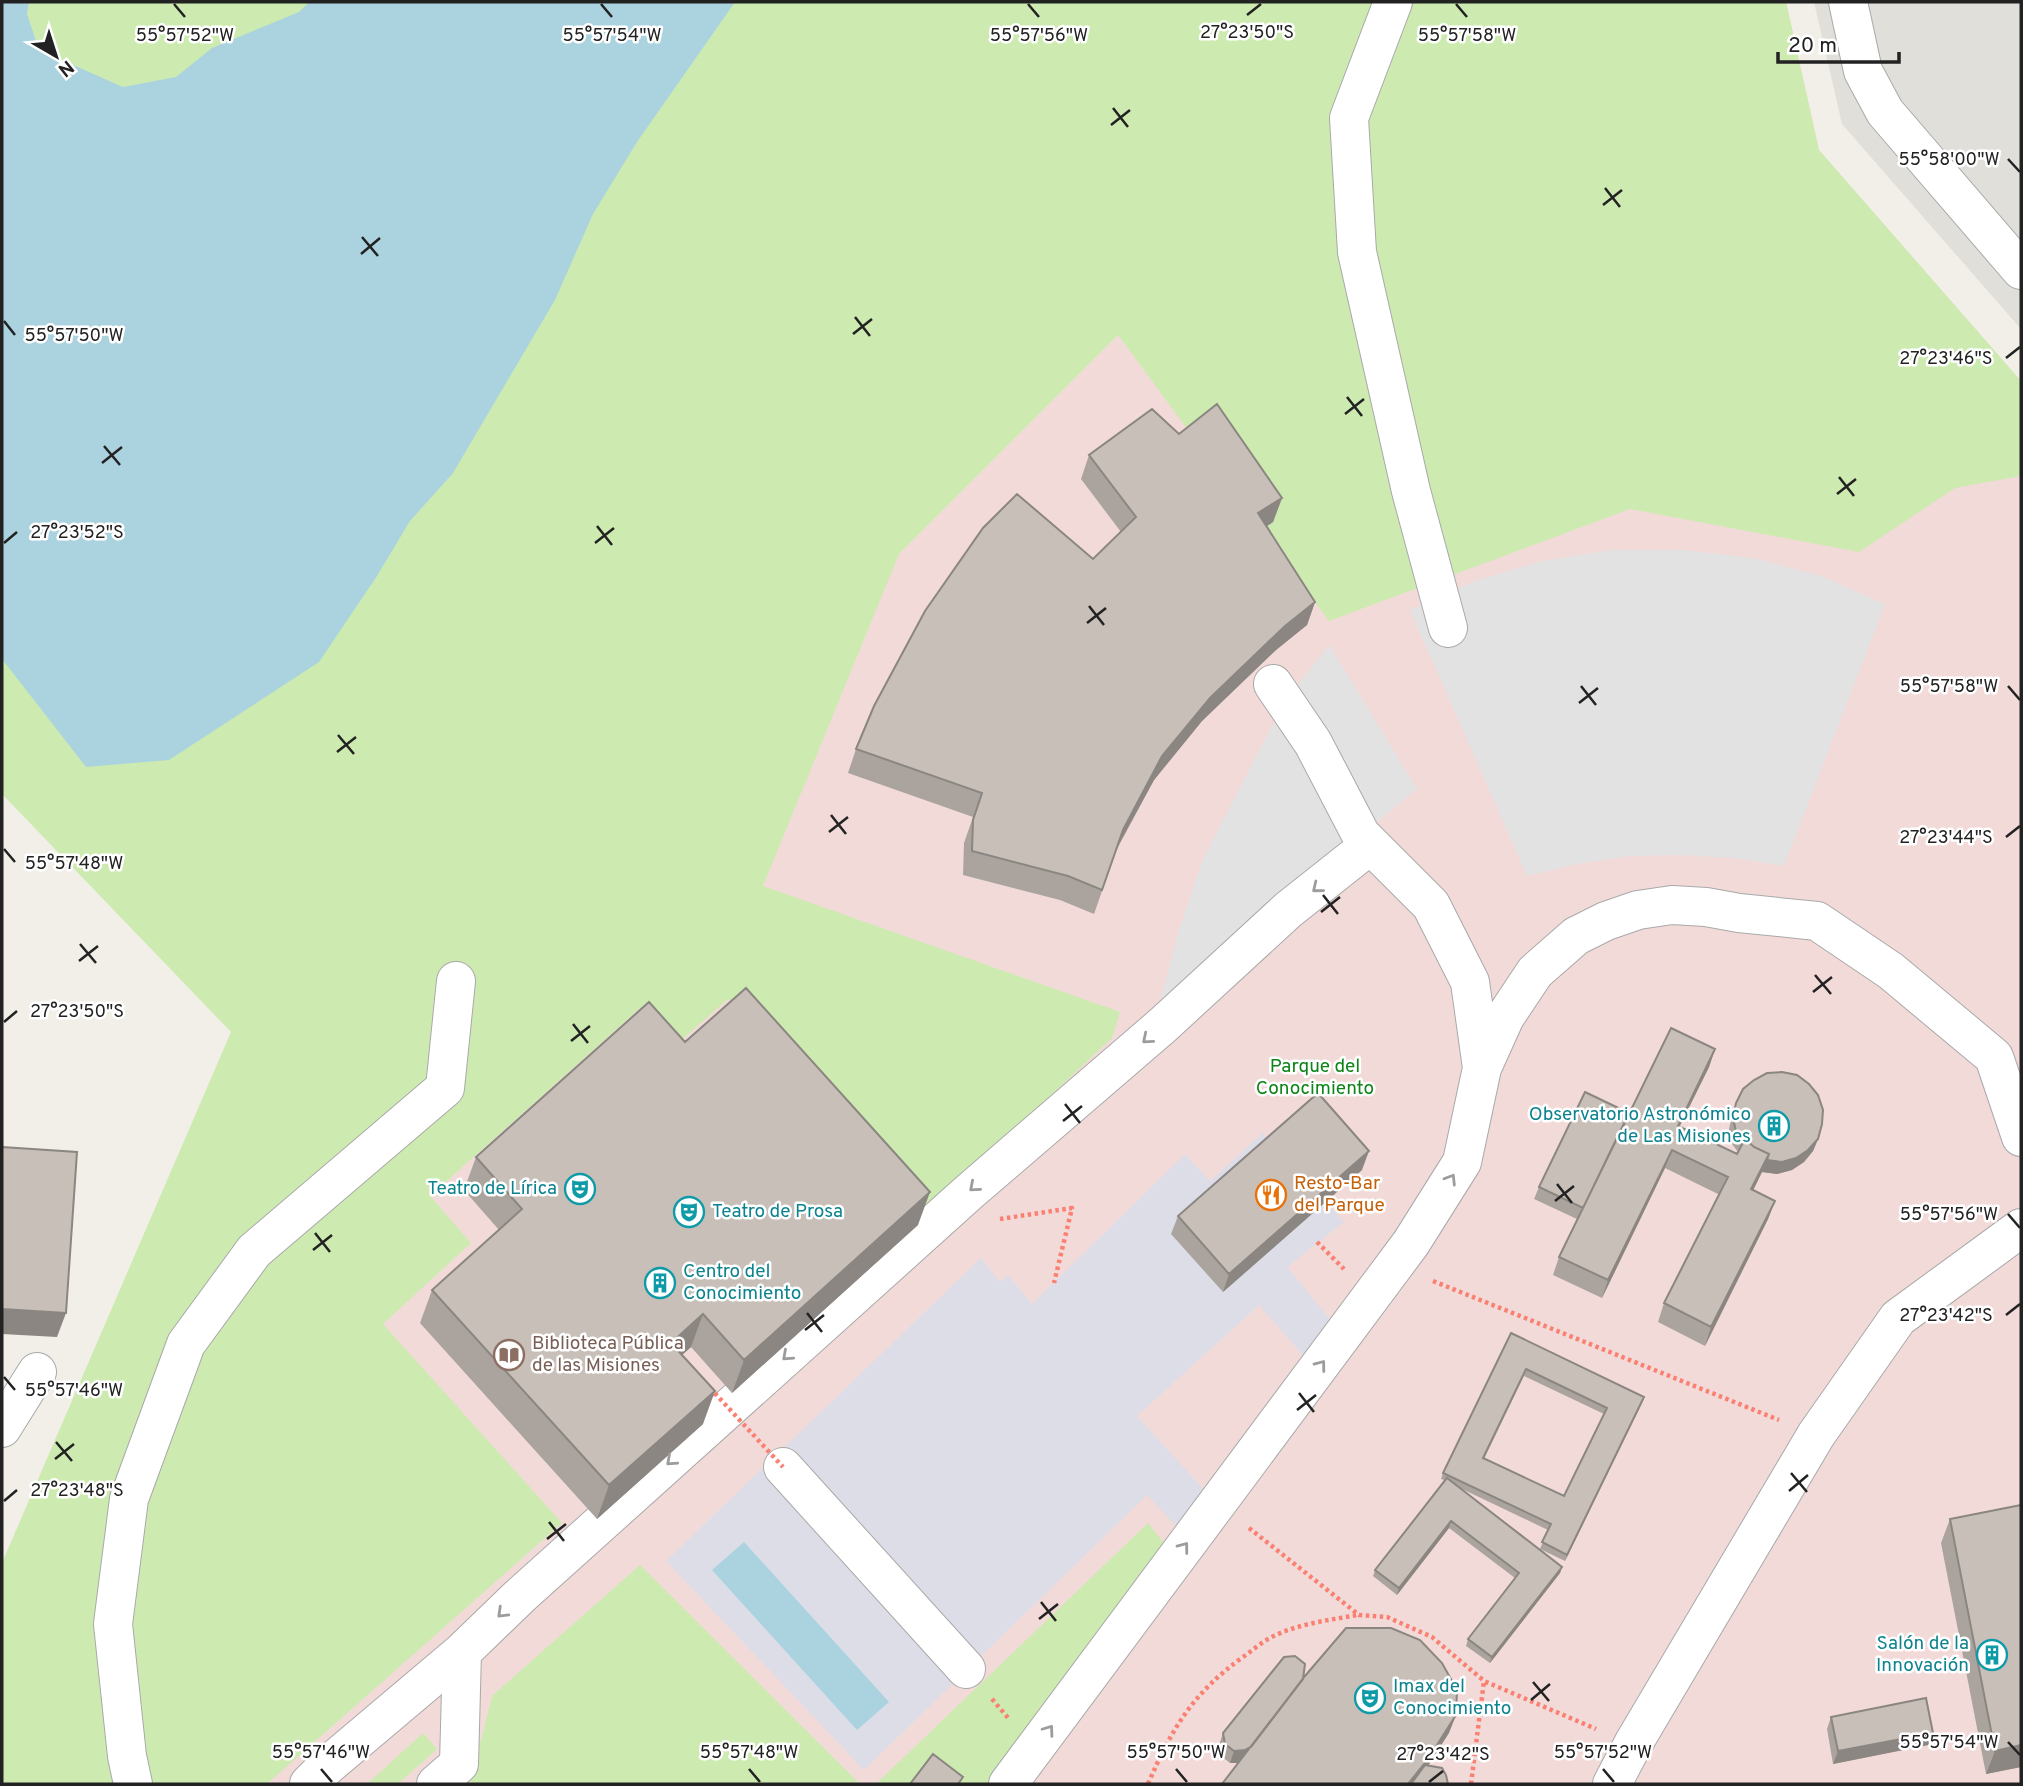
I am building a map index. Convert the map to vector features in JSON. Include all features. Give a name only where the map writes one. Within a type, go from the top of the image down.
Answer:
[{"type":"street","points":[[1393,2],[1349,118],[1357,251],[1411,491],[1448,628]]},
{"type":"street","points":[[1848,2],[1863,71],[1885,112],[2021,271]]},
{"type":"street","points":[[1273,684],[1313,743],[1361,835],[1431,905],[1470,982],[1482,1068]]},
{"type":"street","points":[[309,1784],[462,1652],[519,1597],[968,1193],[1163,1025],[1288,910],[1370,845]]},
{"type":"street","points":[[1008,1784],[1411,1243],[1462,1162],[1482,1068],[1505,1017],[1535,972],[1576,936],[1606,920],[1638,910],[1672,905],[1817,921],[1891,971],[1994,1058],[2021,1137]]},
{"type":"street","points":[[133,1784],[127,1756],[113,1624],[129,1499],[186,1344],[254,1251],[445,1088],[456,981]]},
{"type":"street","points":[[1612,1784],[1815,1435],[1898,1318],[2021,1228]]},
{"type":"street","points":[[2,1428],[37,1372]]},
{"type":"street","points":[[783,1467],[966,1669]]},
{"type":"street","points":[[436,1784],[459,1764],[462,1652]]},
{"type":"path","points":[[968,1193],[991,1220],[1072,1208],[1054,1283]]},
{"type":"path","points":[[1394,1265],[1815,1435]]},
{"type":"path","points":[[709,1386],[783,1467]]},
{"type":"path","points":[[1198,1528],[1248,1527],[1359,1615]]},
{"type":"path","points":[[1148,1784],[1188,1707],[1217,1676],[1270,1638],[1319,1622],[1359,1615],[1387,1617],[1432,1637],[1483,1681],[1633,1744]]},
{"type":"path","points":[[1471,1784],[1483,1681]]},
{"type":"shaded area","name":"Parque del Conocimiento","points":[[1542,2],[1786,2],[1819,150],[2021,381],[2021,1784],[2,1784],[2,1563],[232,1032]]},
{"type":"shaded area","points":[[1814,2],[2021,2],[2021,329],[1842,124]]},
{"type":"shaded area","points":[[1612,550],[1683,550],[1753,558],[1821,576],[1885,604],[1784,866],[1733,858],[1629,856],[1577,864],[1527,876],[1410,610],[1475,581],[1542,561]]},
{"type":"shaded area","points":[[1329,645],[1417,789],[1160,1001],[1179,930],[1203,859],[1285,701]]},
{"type":"shaded area","points":[[1263,1133],[1344,1222],[1287,1267],[1343,1335],[1316,1370],[1259,1305],[1137,1416],[1217,1504],[1189,1540],[1147,1495],[864,1770],[666,1561],[981,1258],[1000,1282],[1008,1275],[1032,1304],[1185,1154],[1210,1181]]},
{"type":"green space","points":[[2,2],[1786,2],[1819,150],[2021,381],[2021,476],[1955,488],[1859,552],[1630,509],[1329,621],[1118,335],[899,554],[763,886],[1120,1012],[1112,1038],[920,1218],[728,999],[676,1045],[640,1008],[430,1196],[471,1243],[383,1324],[562,1523],[267,1784],[2,1784],[2,1563],[231,1032],[2,794]]},
{"type":"green space","points":[[1148,1523],[1167,1547],[989,1784],[876,1784]]},
{"type":"green space","points":[[640,1565],[860,1784],[470,1784],[492,1696]]},
{"type":"green space","points":[[423,1733],[437,1749],[398,1784],[367,1784]]},
{"type":"water","points":[[2,2],[29,2],[27,14],[36,41],[55,57],[123,87],[176,77],[212,48],[299,12],[309,2],[735,2],[637,142],[593,214],[555,300],[453,473],[410,521],[319,662],[169,760],[86,767],[2,659]]},
{"type":"water","points":[[744,1542],[889,1702],[857,1730],[712,1570]]},
{"type":"building","points":[[1217,404],[1282,498],[1258,513],[1315,602],[1285,626],[1210,698],[1162,756],[1123,830],[1102,890],[1068,876],[972,851],[973,820],[982,793],[856,749],[874,706],[925,611],[983,528],[1017,494],[1093,559],[1136,517],[1089,455],[1152,409],[1179,434]]},
{"type":"building","name":"Centro del Conocimiento","points":[[746,988],[930,1192],[744,1360],[703,1314],[671,1343],[715,1391],[609,1485],[432,1290],[522,1209],[476,1157],[649,1002],[685,1042]]},
{"type":"building","points":[[1671,1028],[1715,1049],[1678,1126],[1737,1154],[1745,1139],[1769,1154],[1751,1189],[1775,1201],[1711,1327],[1664,1303],[1728,1177],[1672,1150],[1608,1280],[1559,1257]]},
{"type":"building","name":"Observatorio Astronómico de Las Misiones","points":[[1767,1073],[1797,1075],[1809,1084],[1818,1095],[1823,1110],[1818,1139],[1796,1158],[1782,1162],[1767,1160],[1769,1154],[1745,1139],[1743,1142],[1736,1132],[1733,1117],[1743,1089]]},
{"type":"building","name":"Observatorio Astronómico de Las Misiones","points":[[1585,1092],[1629,1113],[1583,1208],[1539,1187]]},
{"type":"building","points":[[1318,1093],[1369,1151],[1229,1274],[1178,1216]]},
{"type":"building","points":[[2,1147],[77,1152],[66,1313],[2,1309]]},
{"type":"building","points":[[1511,1333],[1644,1397],[1567,1555],[1542,1542],[1551,1524],[1443,1473]],"holes":[[[1526,1369],[1607,1408],[1564,1496],[1483,1458]]]},
{"type":"building","points":[[1447,1478],[1562,1567],[1492,1657],[1468,1639],[1519,1573],[1451,1521],[1399,1588],[1375,1570]]},
{"type":"building","name":"Salón de la Innovación","points":[[2021,1505],[2021,1745],[1995,1751],[1950,1519]]},
{"type":"building","points":[[1346,1628],[1391,1628],[1420,1640],[1442,1663],[1457,1690],[1456,1715],[1428,1759],[1408,1784],[1222,1784],[1305,1676]]},
{"type":"building","points":[[1295,1656],[1305,1664],[1303,1679],[1251,1747],[1234,1751],[1225,1744],[1223,1733],[1284,1657]]},
{"type":"building","points":[[1926,1698],[1933,1733],[1838,1751],[1831,1717]]},
{"type":"building","points":[[933,1754],[963,1777],[958,1784],[910,1784]]},
{"type":"building","points":[[1425,1765],[1442,1768],[1448,1784],[1411,1784]]},
{"type":"place","name":"Observatorio Astronómico de Las Misiones","points":[[1774,1126]]},
{"type":"place","name":"Teatro de Lírica","points":[[580,1189]]},
{"type":"place","name":"Resto-Bar del Parque","points":[[1271,1195]]},
{"type":"place","name":"Teatro de Prosa","points":[[689,1212]]},
{"type":"place","name":"Centro del Conocimiento","points":[[660,1283]]},
{"type":"place","name":"Biblioteca Pública de las Misiones","points":[[509,1355]]},
{"type":"place","name":"Salón de la Innovación","points":[[1992,1655]]},
{"type":"place","name":"Imax del Conocimiento","points":[[1370,1698]]}]
